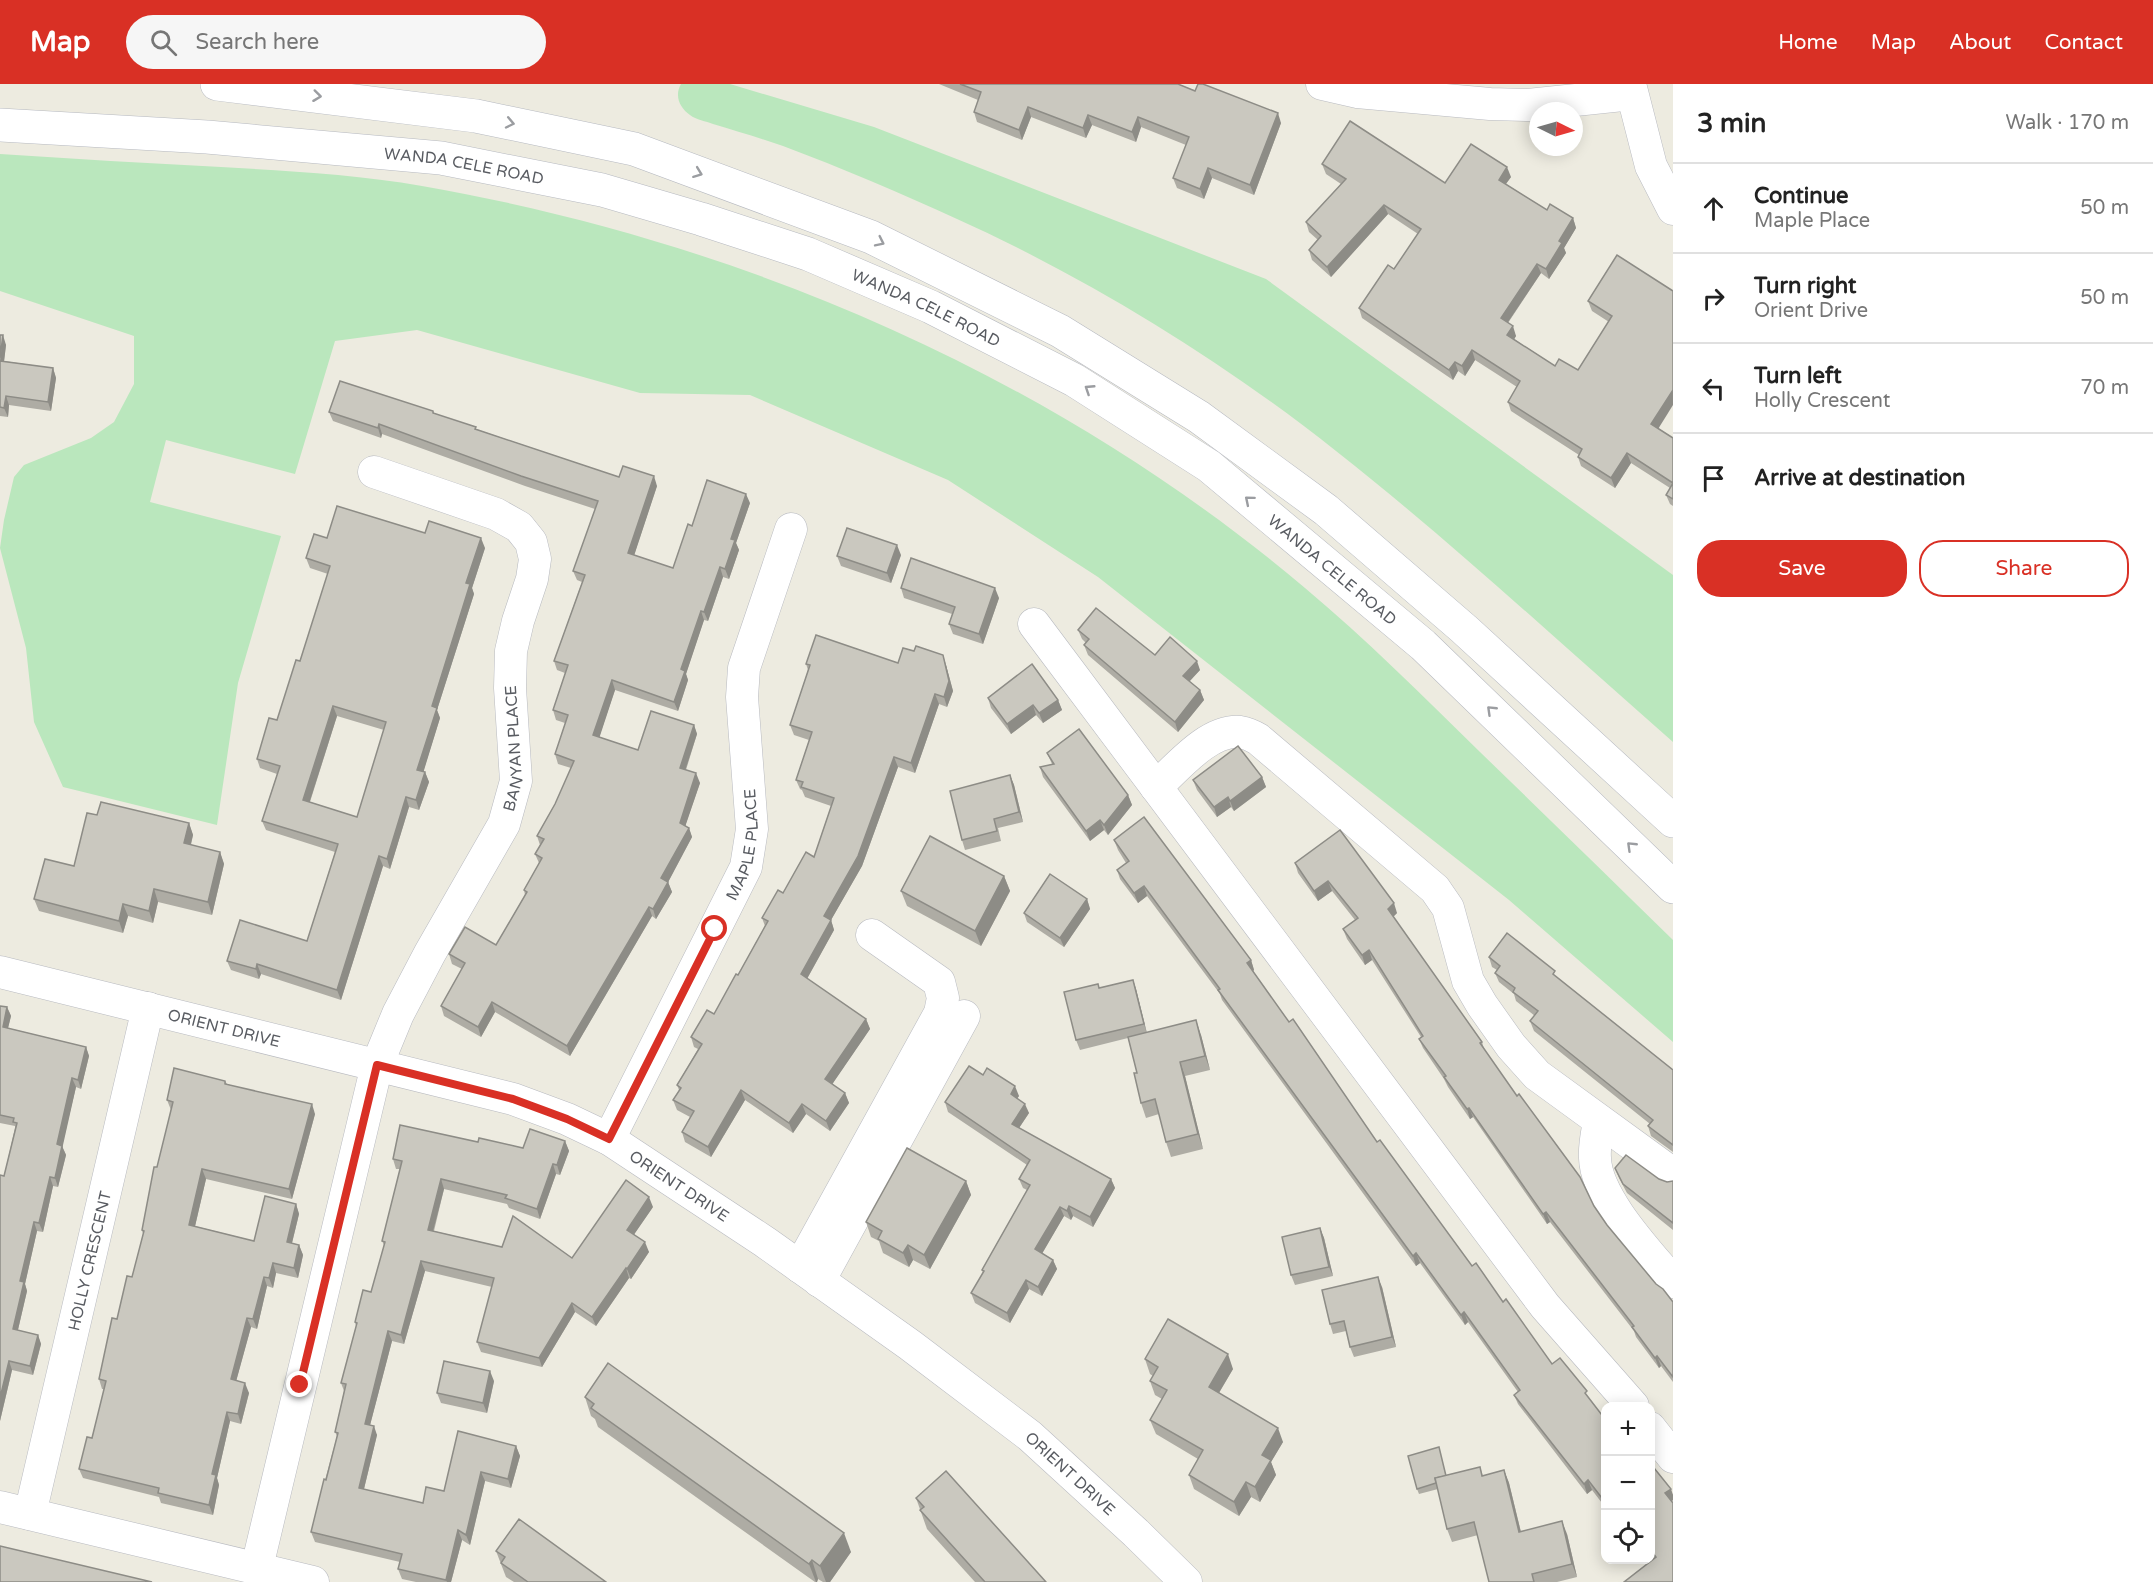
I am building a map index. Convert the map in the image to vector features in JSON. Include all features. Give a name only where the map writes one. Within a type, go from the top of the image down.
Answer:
[{"type":"street","points":[[217,84],[476,116],[634,149],[871,237],[1060,331],[1199,417],[1326,510],[1472,637],[1673,821]]},
{"type":"street","points":[[1322,84],[1357,92],[1499,105],[1528,105],[1631,89],[1651,166],[1673,210]]},
{"type":"street","name":"WANDA CELE ROAD","points":[[0,125],[207,137],[453,161],[602,190],[808,254],[931,307],[1074,380],[1209,466],[1423,645],[1673,887]]},
{"type":"street","name":"BANYAN PLACE","points":[[374,472],[496,514],[519,527],[531,542],[535,559],[532,579],[511,651],[510,688],[516,781],[504,824],[430,952],[398,1014],[377,1065]]},
{"type":"street","name":"MAPLE PLACE","points":[[609,1139],[746,867],[752,829],[742,697],[744,668],[791,529]]},
{"type":"street","points":[[1034,624],[1545,1306],[1629,1402]]},
{"type":"street","points":[[1156,787],[1208,741],[1225,733],[1242,732],[1258,739],[1435,889],[1448,908],[1468,981],[1511,1046],[1537,1075],[1673,1174]]},
{"type":"street","points":[[809,1274],[940,1013],[943,998],[939,982],[872,935]]},
{"type":"street","name":"ORIENT DRIVE","points":[[0,972],[513,1099],[567,1119],[609,1139],[765,1242],[910,1345],[1030,1436],[1186,1582]]},
{"type":"street","name":"HOLLY CRESCENT","points":[[148,1008],[15,1511],[313,1582]]},
{"type":"street","points":[[809,1274],[964,1016]]},
{"type":"street","points":[[257,1568],[377,1065]]},
{"type":"street","points":[[1599,1121],[1595,1159],[1608,1197],[1634,1236],[1673,1282]]},
{"type":"street","points":[[1655,1434],[1673,1457]]},
{"type":"green space","points":[[681,84],[730,84],[874,127],[1266,279],[1673,575],[1673,742],[1380,486],[1293,418],[1201,354],[1105,295],[1006,242],[957,219],[805,154],[692,117],[683,109],[679,101],[678,93]]},
{"type":"green space","points":[[0,154],[347,176],[422,186],[542,211],[660,243],[776,282],[890,328],[1000,382],[1106,444],[1208,512],[1305,588],[1394,668],[1649,916],[1673,940],[1673,1042],[1509,900],[1098,577],[948,480],[750,395],[640,393],[417,330],[335,341],[295,474],[166,440],[150,502],[281,536],[238,683],[217,825],[63,787],[34,722],[26,648],[0,548],[4,520],[14,477],[24,465],[91,438],[114,422],[134,384],[134,336],[0,291]]},
{"type":"building","points":[[960,84],[1178,84],[1195,91],[1198,84],[1203,84],[1278,113],[1250,185],[1208,168],[1200,189],[1173,178],[1189,137],[1138,117],[1132,132],[1088,115],[1083,128],[1028,107],[1019,130],[974,112],[981,92]]},
{"type":"building","points":[[1350,121],[1445,183],[1471,144],[1507,167],[1499,180],[1547,210],[1550,204],[1573,218],[1559,241],[1562,243],[1546,269],[1537,264],[1501,318],[1513,326],[1507,335],[1555,366],[1559,359],[1578,370],[1612,316],[1588,301],[1617,255],[1673,291],[1673,390],[1651,424],[1673,438],[1673,483],[1627,453],[1611,478],[1578,457],[1582,449],[1508,402],[1520,381],[1472,350],[1462,366],[1455,362],[1449,370],[1359,308],[1388,265],[1394,269],[1421,229],[1384,205],[1327,267],[1309,250],[1321,236],[1306,222],[1346,179],[1322,164]]},
{"type":"building","points":[[0,335],[3,335],[0,358]]},
{"type":"building","points":[[0,361],[53,368],[48,402],[6,396],[4,408],[0,407]]},
{"type":"building","points":[[340,381],[433,411],[433,413],[476,427],[475,429],[619,477],[623,466],[654,476],[628,553],[673,568],[688,524],[692,526],[707,480],[746,494],[731,539],[735,540],[725,569],[720,567],[704,612],[701,611],[681,669],[685,671],[674,702],[612,680],[593,735],[638,750],[651,711],[694,725],[680,768],[696,773],[680,823],[689,828],[661,878],[668,882],[653,909],[649,907],[567,1046],[492,1002],[478,1027],[441,1006],[465,963],[449,954],[465,927],[496,945],[527,892],[524,890],[542,858],[535,854],[544,839],[537,836],[555,804],[574,761],[555,754],[568,715],[553,710],[568,665],[554,661],[585,575],[573,571],[598,501],[521,476],[379,424],[378,428],[329,412]]},
{"type":"building","points":[[1673,483],[1673,499],[1666,495]]},
{"type":"building","points":[[337,506],[425,533],[429,521],[481,538],[466,583],[470,584],[432,706],[437,708],[417,770],[425,772],[416,800],[406,797],[387,859],[379,856],[337,990],[257,964],[256,969],[227,961],[240,920],[307,941],[338,844],[262,821],[280,766],[257,759],[269,718],[277,720],[296,660],[300,661],[330,566],[306,558],[314,534],[327,538]],"holes":[[[333,706],[386,722],[357,817],[303,800]]]},
{"type":"building","points":[[847,528],[897,545],[887,573],[837,556]]},
{"type":"building","points":[[911,558],[995,588],[979,634],[949,624],[955,607],[901,588]]},
{"type":"building","points":[[1096,608],[1155,655],[1170,637],[1197,661],[1183,676],[1200,690],[1175,722],[1084,645],[1089,639],[1078,630]]},
{"type":"building","points":[[816,635],[898,663],[903,648],[914,651],[916,646],[943,655],[949,681],[944,697],[935,694],[911,763],[894,757],[858,856],[824,916],[831,920],[801,974],[866,1019],[825,1079],[845,1093],[826,1121],[802,1104],[789,1123],[741,1090],[708,1147],[682,1132],[694,1111],[673,1100],[681,1088],[677,1085],[702,1044],[691,1037],[707,1010],[714,1014],[736,974],[738,975],[768,921],[762,918],[778,890],[783,893],[806,852],[814,857],[834,798],[801,787],[803,782],[796,780],[812,732],[790,725],[810,665],[806,664]]},
{"type":"building","points":[[1032,664],[1058,700],[1039,713],[1033,705],[1007,724],[988,698]]},
{"type":"building","points":[[1079,729],[1128,795],[1104,825],[1100,820],[1086,831],[1040,767],[1054,764],[1047,753]]},
{"type":"building","points":[[1238,746],[1262,777],[1230,801],[1228,797],[1214,807],[1193,780]]},
{"type":"building","points":[[1010,775],[1019,812],[994,819],[997,831],[962,840],[950,791]]},
{"type":"building","points":[[101,802],[189,823],[184,843],[220,852],[208,902],[154,889],[149,911],[123,904],[119,921],[34,899],[45,859],[74,866],[87,813],[97,815]]},
{"type":"building","points":[[1144,817],[1251,960],[1247,963],[1289,1022],[1293,1019],[1377,1142],[1380,1140],[1472,1266],[1476,1263],[1503,1302],[1506,1299],[1552,1364],[1560,1358],[1587,1391],[1585,1393],[1601,1414],[1601,1497],[1588,1480],[1584,1484],[1514,1395],[1520,1390],[1464,1312],[1461,1315],[1416,1253],[1413,1256],[1144,886],[1134,893],[1117,870],[1129,861],[1114,840]]},
{"type":"building","points":[[1340,830],[1394,903],[1388,909],[1482,1042],[1480,1043],[1517,1096],[1519,1094],[1580,1177],[1594,1206],[1607,1225],[1673,1302],[1673,1377],[1657,1356],[1655,1358],[1632,1327],[1634,1326],[1546,1212],[1543,1214],[1469,1108],[1467,1109],[1444,1077],[1446,1076],[1419,1039],[1423,1036],[1369,950],[1362,955],[1343,929],[1358,918],[1328,881],[1314,891],[1295,863]]},
{"type":"building","points":[[930,836],[1004,876],[975,931],[901,891]]},
{"type":"building","points":[[1050,874],[1087,899],[1060,938],[1024,913]]},
{"type":"building","points":[[1507,933],[1555,971],[1553,974],[1673,1070],[1673,1145],[1648,1126],[1653,1120],[1530,1021],[1538,1011],[1513,992],[1515,988],[1495,973],[1500,966],[1489,957]]},
{"type":"building","points":[[1133,980],[1144,1024],[1076,1040],[1064,992],[1098,984],[1099,988]]},
{"type":"building","points":[[0,1006],[7,1007],[3,1027],[86,1047],[78,1080],[72,1078],[57,1144],[62,1146],[55,1178],[50,1177],[39,1223],[34,1222],[20,1281],[24,1282],[13,1329],[38,1335],[30,1366],[9,1361],[0,1398],[0,1175],[4,1176],[17,1123],[13,1122],[14,1118],[0,1115]]},
{"type":"building","points":[[1196,1020],[1205,1056],[1180,1062],[1198,1134],[1166,1142],[1155,1099],[1141,1103],[1134,1073],[1137,1073],[1128,1037]]},
{"type":"building","points":[[969,1066],[983,1075],[987,1068],[1015,1086],[1011,1094],[1025,1104],[1012,1124],[1111,1179],[1090,1217],[1069,1206],[1067,1211],[1060,1207],[1035,1249],[1053,1260],[1038,1287],[1026,1280],[1007,1313],[971,1293],[1030,1185],[1019,1179],[1030,1160],[945,1102]]},
{"type":"building","points":[[174,1068],[225,1081],[225,1084],[312,1104],[289,1189],[202,1169],[189,1225],[254,1241],[265,1196],[296,1204],[287,1242],[299,1245],[294,1268],[273,1263],[269,1278],[264,1277],[253,1319],[247,1318],[231,1379],[245,1383],[238,1414],[227,1412],[212,1474],[216,1475],[209,1505],[158,1493],[159,1488],[79,1469],[87,1437],[92,1438],[106,1381],[99,1379],[112,1318],[117,1319],[127,1276],[132,1277],[144,1231],[142,1230],[154,1167],[157,1167],[173,1102],[167,1100]]},
{"type":"building","points":[[400,1125],[478,1142],[479,1138],[523,1148],[530,1129],[565,1141],[557,1165],[553,1164],[537,1209],[505,1198],[507,1195],[441,1179],[428,1230],[502,1247],[513,1216],[572,1258],[626,1180],[649,1197],[627,1230],[645,1242],[627,1269],[592,1317],[572,1303],[539,1358],[477,1342],[494,1278],[421,1261],[401,1335],[388,1331],[365,1424],[374,1426],[359,1488],[423,1503],[426,1487],[444,1491],[458,1431],[516,1446],[508,1479],[481,1472],[466,1535],[458,1530],[446,1580],[398,1569],[402,1554],[311,1532],[338,1433],[335,1432],[346,1384],[341,1383],[363,1290],[371,1292],[385,1242],[382,1241],[402,1161],[393,1159]]},
{"type":"building","points":[[907,1148],[966,1181],[924,1255],[908,1245],[903,1253],[878,1239],[882,1231],[866,1222]]},
{"type":"building","points":[[1626,1155],[1659,1179],[1667,1182],[1673,1181],[1673,1223],[1623,1184],[1615,1168]]},
{"type":"building","points":[[1320,1228],[1329,1267],[1291,1275],[1282,1237]]},
{"type":"building","points":[[1378,1277],[1392,1337],[1350,1347],[1344,1321],[1330,1324],[1322,1290]]},
{"type":"building","points":[[1168,1319],[1228,1354],[1209,1387],[1278,1428],[1262,1455],[1271,1460],[1255,1487],[1246,1482],[1234,1502],[1189,1475],[1203,1450],[1150,1420],[1167,1390],[1150,1381],[1158,1367],[1145,1359]]},
{"type":"building","points":[[444,1361],[490,1371],[483,1403],[437,1393]]},
{"type":"building","points":[[608,1363],[844,1533],[820,1566],[812,1560],[809,1564],[591,1408],[594,1404],[585,1397]]},
{"type":"building","points":[[1439,1447],[1446,1476],[1435,1478],[1436,1483],[1417,1489],[1408,1456]]},
{"type":"building","points":[[1480,1467],[1482,1476],[1504,1470],[1519,1532],[1562,1521],[1572,1564],[1532,1574],[1534,1582],[1489,1582],[1474,1522],[1447,1529],[1435,1478]]},
{"type":"building","points":[[1655,1469],[1671,1489],[1665,1493],[1673,1503],[1673,1582],[1624,1582],[1647,1564],[1655,1564]]},
{"type":"building","points":[[946,1471],[1046,1582],[985,1582],[920,1510],[924,1507],[916,1498]]},
{"type":"building","points":[[519,1519],[606,1582],[528,1582],[501,1563],[505,1557],[496,1551]]},
{"type":"building","points":[[0,1546],[152,1582],[0,1582]]},
{"type":"route","points":[[300,1385],[377,1065],[513,1099],[567,1119],[609,1139],[715,929]]}]
